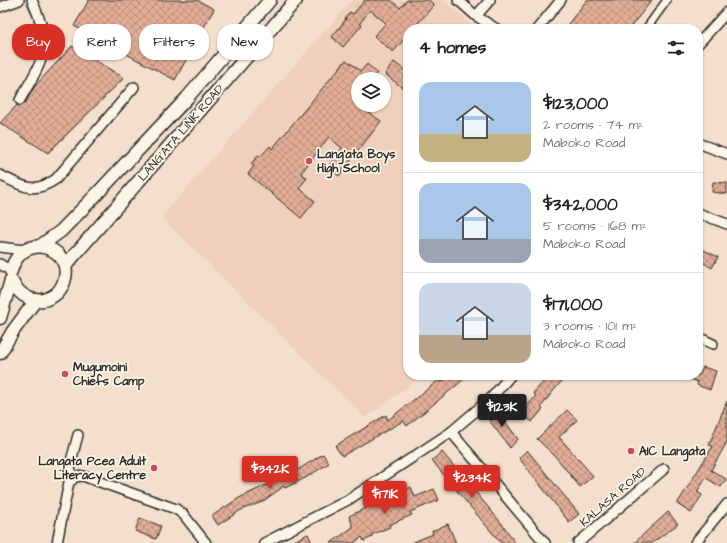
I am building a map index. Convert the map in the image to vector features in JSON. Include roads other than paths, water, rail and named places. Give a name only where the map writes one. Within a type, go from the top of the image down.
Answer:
[{"type":"main road","name":"LANG'ATA LINK ROAD","points":[[40,246],[61,231],[94,198],[187,98],[270,0]]},
{"type":"main road","name":"LANG'ATA LINK ROAD","points":[[65,266],[296,0]]},
{"type":"main road","points":[[0,318],[11,276],[17,256],[24,250],[40,246],[56,253],[62,259],[65,266],[66,275],[59,291],[45,300],[28,299],[20,294],[11,276]]},
{"type":"main road","points":[[0,353],[13,331],[36,300]]},
{"type":"street","points":[[0,7],[19,0]]},
{"type":"street","points":[[20,100],[42,57],[45,43],[40,21],[32,0]]},
{"type":"street","points":[[458,0],[476,16],[489,24]]},
{"type":"street","points":[[476,16],[490,0]]},
{"type":"street","points":[[541,24],[562,0]]},
{"type":"street","points":[[650,24],[667,0]]},
{"type":"street","points":[[703,38],[727,12]]},
{"type":"street","points":[[0,174],[28,187],[45,187],[56,179],[134,87]]},
{"type":"street","points":[[703,145],[727,154]]},
{"type":"street","points":[[703,215],[727,224]]},
{"type":"street","points":[[0,247],[24,250]]},
{"type":"street","points":[[0,264],[11,276]]},
{"type":"street","points":[[703,339],[714,344]]},
{"type":"street","points":[[264,543],[348,500],[451,432],[492,397],[507,380]]},
{"type":"street","points":[[451,432],[545,543]]},
{"type":"street","points":[[72,480],[70,465],[78,435]]},
{"type":"street","name":"KALASA ROAD","points":[[578,543],[664,469]]},
{"type":"street","points":[[57,543],[67,489],[69,482],[75,477],[92,478],[176,509],[183,514],[206,543]]},
{"type":"street","points":[[695,543],[727,504]]},
{"type":"place","name":"Lang'ata Boys High School","points":[[309,161]]},
{"type":"place","name":"Mugumoini Chiefs Camp","points":[[65,374]]},
{"type":"place","name":"AIC Langata","points":[[631,451]]},
{"type":"place","name":"Langata Pcea Adult Literacy Centre","points":[[154,468]]}]
